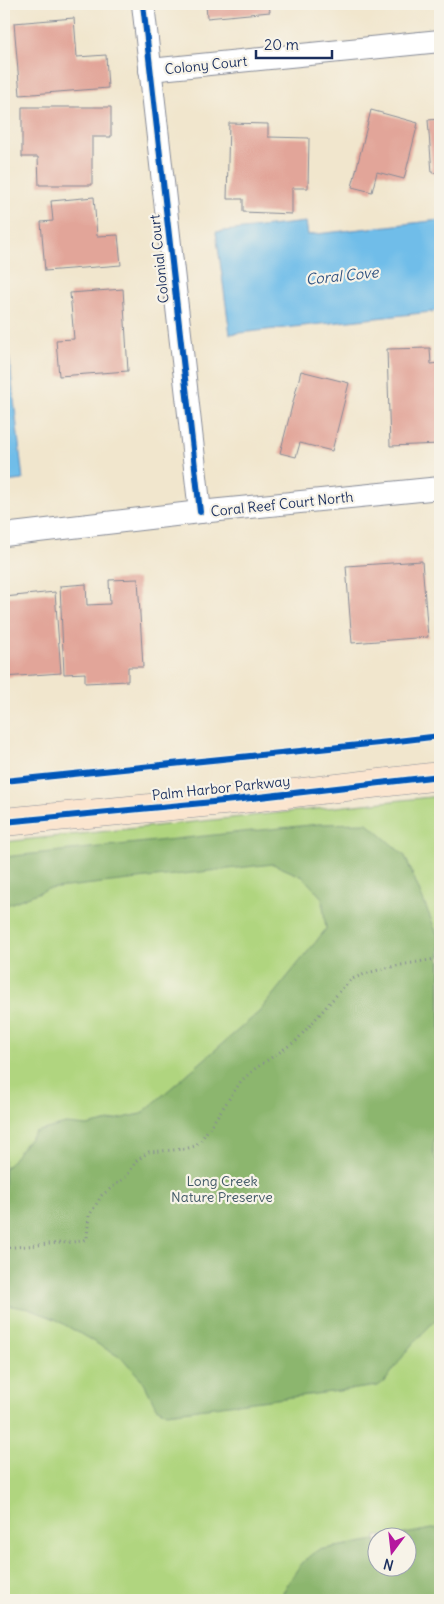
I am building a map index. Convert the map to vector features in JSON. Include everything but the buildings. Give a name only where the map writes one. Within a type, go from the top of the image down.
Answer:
[{"type":"street","name":"Colonial Court","points":[[143,4],[200,512]]},
{"type":"street","name":"Colony Court","points":[[150,70],[440,41]]},
{"type":"street","name":"Coral Reef Court North","points":[[4,535],[200,512],[440,488]]},
{"type":"street","name":"Palm Harbor Parkway","points":[[4,822],[234,800],[440,776]]},
{"type":"path","points":[[4,1248],[82,1241],[87,1238],[90,1216],[102,1195],[127,1176],[137,1160],[150,1152],[186,1150],[195,1146],[242,1080],[256,1068],[296,1041],[350,980],[369,973],[440,958]]},
{"type":"green space","name":"Long Creek Nature Preserve","points":[[440,796],[440,1600],[4,1600],[4,842]]},
{"type":"green space","points":[[367,823],[405,856],[440,941],[440,1123],[433,1151],[440,1167],[440,1315],[409,1348],[386,1380],[378,1386],[167,1413],[156,1407],[143,1381],[123,1359],[55,1319],[29,1309],[12,1306],[4,1301],[4,1170],[35,1132],[66,1124],[87,1126],[141,1114],[259,1012],[326,929],[322,898],[303,877],[273,864],[48,889],[4,906],[4,857],[319,824]]},
{"type":"green space","points":[[440,1529],[440,1600],[279,1600],[300,1566],[318,1550],[366,1542],[366,1576],[416,1576],[416,1532]]},
{"type":"water","name":"Coral Cove","points":[[440,220],[440,311],[230,334],[216,232],[306,222],[308,235]]},
{"type":"water","points":[[4,310],[23,480],[4,482]]},
{"type":"cycle path","points":[[143,4],[200,512]]},
{"type":"cycle path","points":[[4,781],[440,736]]},
{"type":"cycle path","points":[[4,822],[234,800],[440,776]]}]
